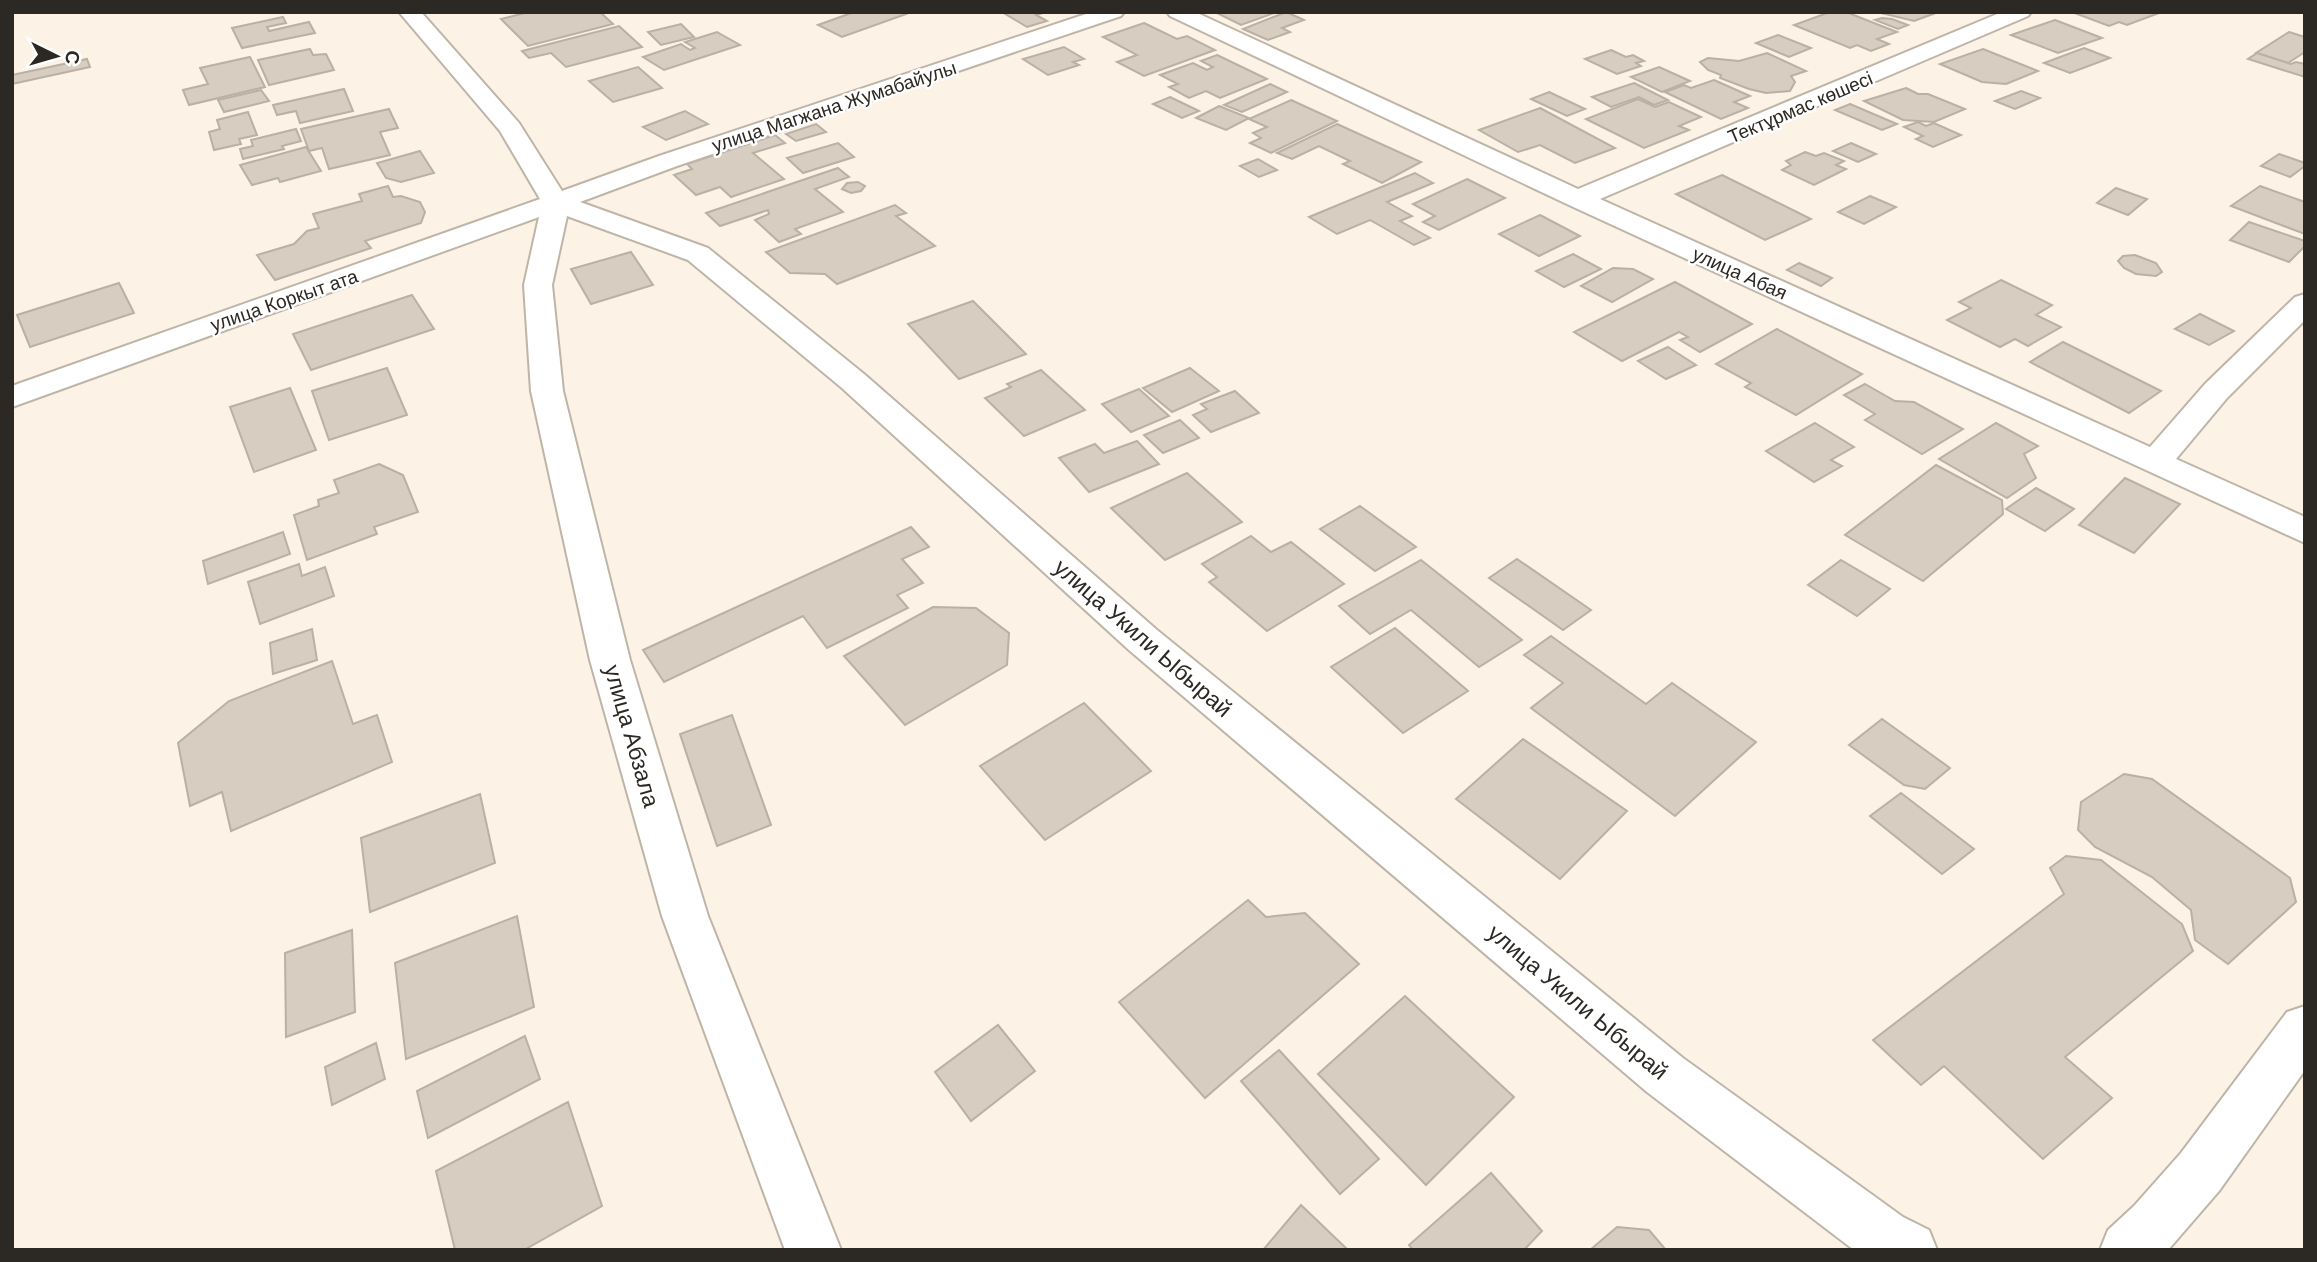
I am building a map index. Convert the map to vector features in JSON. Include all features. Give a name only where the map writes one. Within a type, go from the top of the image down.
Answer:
[{"type":"street","points":[[409,12],[510,128],[556,203]]},
{"type":"street","name":"улица Магжана Жумабайулы","points":[[556,203],[667,161],[1114,12]]},
{"type":"street","name":"улица Абая","points":[[1177,12],[1578,199],[2305,531]]},
{"type":"street","name":"Тектұрмас көшесі","points":[[1578,199],[2021,12]]},
{"type":"street","name":"улица Коркыт ата","points":[[12,397],[70,374],[347,279],[556,203]]},
{"type":"street","name":"улица Абзала","points":[[556,203],[537,285],[547,391],[607,646],[685,916],[813,1250]]},
{"type":"street","name":"улица Укили Ыбырай","points":[[556,203],[698,254],[853,381],[1143,640],[1665,1074],[1883,1237],[1909,1250]]},
{"type":"street","points":[[2155,462],[2216,391],[2305,303]]},
{"type":"street","points":[[2128,1250],[2152,1228],[2195,1177],[2305,1029]]},
{"type":"building","points":[[529,12],[600,12],[613,24],[528,46],[501,19]]},
{"type":"building","points":[[854,12],[906,14],[842,37],[818,25]]},
{"type":"building","points":[[1002,12],[1046,12],[1036,15],[1047,21],[1027,27]]},
{"type":"building","points":[[1215,12],[1277,12],[1241,25]]},
{"type":"building","points":[[1286,12],[1304,20],[1282,28],[1290,32],[1268,40],[1243,29]]},
{"type":"building","points":[[1830,12],[1846,12],[1897,32],[1877,39],[1889,44],[1871,51],[1857,45],[1850,48],[1794,25]]},
{"type":"building","points":[[1877,12],[1929,12],[1933,14],[1914,21]]},
{"type":"building","points":[[2072,12],[2159,13],[2127,25],[2119,22],[2109,26]]},
{"type":"building","points":[[283,17],[286,23],[267,27],[269,31],[309,22],[315,33],[242,48],[232,28]]},
{"type":"building","points":[[1882,18],[1908,25],[1898,29],[1875,20]]},
{"type":"building","points":[[2055,20],[2102,38],[2058,53],[2011,35]]},
{"type":"building","points":[[1144,23],[1177,39],[1187,36],[1215,50],[1144,76],[1117,62],[1137,55],[1103,37]]},
{"type":"building","points":[[681,24],[694,37],[661,45],[648,32]]},
{"type":"building","points":[[619,26],[642,47],[566,67],[551,53],[529,58],[522,51]]},
{"type":"building","points":[[717,32],[740,45],[664,70],[643,57],[681,44],[690,50],[695,48],[685,42]]},
{"type":"building","points":[[2289,32],[2305,37],[2305,52],[2288,63],[2256,53]]},
{"type":"building","points":[[1778,35],[1811,48],[1789,57],[1756,43]]},
{"type":"building","points":[[1064,47],[1084,59],[1073,62],[1079,65],[1048,75],[1023,59]]},
{"type":"building","points":[[2084,48],[2110,58],[2070,73],[2044,63]]},
{"type":"building","points":[[310,49],[313,55],[326,54],[334,70],[269,85],[258,60]]},
{"type":"building","points":[[1983,49],[2038,71],[2006,84],[1982,82],[1940,64]]},
{"type":"building","points":[[1611,50],[1626,57],[1633,55],[1644,61],[1636,63],[1641,66],[1617,74],[1585,59]]},
{"type":"building","points":[[1767,53],[1806,71],[1791,76],[1795,82],[1790,91],[1766,93],[1749,89],[1720,78],[1721,75],[1708,70],[1700,62],[1708,58],[1739,61]]},
{"type":"building","points":[[2257,53],[2291,64],[2305,64],[2305,77],[2248,59]]},
{"type":"building","points":[[1217,55],[1267,79],[1220,98],[1206,91],[1189,98],[1169,87],[1178,84],[1160,75],[1193,63],[1207,70],[1213,67],[1201,61]]},
{"type":"building","points":[[250,57],[265,87],[189,105],[183,90],[208,84],[200,68]]},
{"type":"building","points":[[87,59],[90,67],[12,84],[12,75]]},
{"type":"building","points":[[638,67],[662,88],[613,102],[589,81]]},
{"type":"building","points":[[1659,67],[1690,81],[1662,92],[1631,77]]},
{"type":"building","points":[[1714,80],[1750,96],[1734,102],[1748,108],[1721,119],[1665,92],[1684,85],[1691,88]]},
{"type":"building","points":[[1634,83],[1668,100],[1654,105],[1639,97],[1611,107],[1592,97]]},
{"type":"building","points":[[1270,84],[1287,92],[1242,112],[1224,105]]},
{"type":"building","points":[[1906,88],[1965,109],[1934,122],[1903,120],[1864,101]]},
{"type":"building","points":[[344,89],[353,111],[300,123],[296,111],[277,115],[273,105]]},
{"type":"building","points":[[261,90],[269,101],[224,112],[218,100]]},
{"type":"building","points":[[2021,91],[2040,98],[2015,109],[1995,101]]},
{"type":"building","points":[[1549,92],[1585,109],[1567,116],[1531,99]]},
{"type":"building","points":[[1170,97],[1199,111],[1182,118],[1153,104]]},
{"type":"building","points":[[1638,99],[1655,107],[1669,102],[1701,117],[1679,126],[1689,130],[1644,148],[1586,119]]},
{"type":"building","points":[[1291,100],[1337,121],[1271,153],[1250,143],[1261,138],[1253,133],[1267,127],[1249,119]]},
{"type":"building","points":[[1850,104],[1897,124],[1882,130],[1835,110]]},
{"type":"building","points":[[1219,106],[1249,118],[1226,130],[1196,118]]},
{"type":"building","points":[[1540,108],[1615,148],[1575,163],[1540,145],[1518,152],[1479,130]]},
{"type":"building","points":[[389,109],[398,128],[380,132],[390,155],[329,169],[322,148],[309,151],[301,129]]},
{"type":"building","points":[[685,111],[708,124],[666,140],[643,127]]},
{"type":"building","points":[[248,112],[257,135],[239,139],[241,144],[214,150],[209,132],[220,129],[217,120]]},
{"type":"building","points":[[1918,122],[1926,126],[1934,123],[1961,135],[1933,147],[1916,139],[1923,136],[1904,127]]},
{"type":"building","points":[[816,124],[826,132],[796,141],[786,134]]},
{"type":"building","points":[[1337,124],[1421,162],[1382,183],[1343,164],[1350,161],[1319,146],[1292,159],[1277,153]]},
{"type":"building","points":[[296,129],[301,141],[282,146],[284,149],[243,159],[240,149],[253,146],[251,140]]},
{"type":"building","points":[[775,135],[785,143],[753,153],[784,179],[731,197],[720,187],[696,195],[674,175],[692,169],[687,164]]},
{"type":"building","points":[[838,143],[854,157],[803,173],[787,158]]},
{"type":"building","points":[[1851,143],[1876,154],[1858,162],[1833,151]]},
{"type":"building","points":[[306,147],[321,171],[280,182],[278,178],[252,185],[240,165]]},
{"type":"building","points":[[420,151],[434,173],[401,182],[386,178],[377,163]]},
{"type":"building","points":[[1805,152],[1816,156],[1824,153],[1844,161],[1836,165],[1846,169],[1814,185],[1782,170],[1791,165],[1786,161]]},
{"type":"building","points":[[2279,154],[2305,163],[2305,166],[2290,177],[2261,166]]},
{"type":"building","points":[[1258,159],[1277,170],[1259,177],[1240,166]]},
{"type":"building","points":[[838,168],[849,177],[815,189],[843,212],[795,229],[801,234],[779,242],[755,220],[769,214],[768,210],[720,226],[706,213]]},
{"type":"building","points":[[1415,173],[1433,183],[1387,202],[1412,216],[1400,221],[1430,238],[1414,245],[1370,220],[1337,234],[1309,217]]},
{"type":"building","points":[[1722,175],[1811,219],[1765,240],[1676,194]]},
{"type":"building","points":[[1467,179],[1505,198],[1439,230],[1423,222],[1435,216],[1413,204]]},
{"type":"building","points":[[858,182],[865,186],[861,191],[851,193],[842,189],[847,183]]},
{"type":"building","points":[[388,186],[393,197],[401,196],[420,202],[425,212],[421,223],[365,241],[371,248],[275,280],[257,255],[294,244],[307,231],[319,228],[313,214],[362,201],[359,194]]},
{"type":"building","points":[[2260,186],[2305,202],[2305,234],[2231,206]]},
{"type":"building","points":[[2116,188],[2147,199],[2128,215],[2097,203]]},
{"type":"building","points":[[1870,196],[1896,207],[1864,224],[1838,212]]},
{"type":"building","points":[[895,205],[906,213],[896,216],[935,246],[837,284],[825,274],[790,273],[766,252]]},
{"type":"building","points":[[1540,215],[1580,236],[1539,256],[1499,234]]},
{"type":"building","points":[[2249,222],[2305,241],[2305,246],[2289,262],[2230,240]]},
{"type":"building","points":[[631,252],[653,285],[591,304],[571,269]]},
{"type":"building","points":[[1573,254],[1601,269],[1564,287],[1536,271]]},
{"type":"building","points":[[2135,255],[2156,263],[2162,272],[2156,276],[2136,274],[2124,268],[2118,261],[2123,256]]},
{"type":"building","points":[[1799,263],[1832,278],[1821,286],[1787,270]]},
{"type":"building","points":[[1613,268],[1633,269],[1653,279],[1612,302],[1581,286]]},
{"type":"building","points":[[2001,280],[2052,305],[2036,315],[2061,327],[2028,346],[2015,339],[2000,347],[1947,320],[1971,308],[1959,302]]},
{"type":"building","points":[[1675,282],[1752,324],[1700,352],[1680,340],[1688,337],[1679,332],[1622,361],[1574,332]]},
{"type":"building","points":[[119,283],[134,313],[30,347],[17,315]]},
{"type":"building","points":[[412,295],[434,329],[311,370],[293,334]]},
{"type":"building","points":[[973,301],[1026,354],[959,379],[908,324]]},
{"type":"building","points":[[2200,314],[2234,331],[2209,345],[2175,329]]},
{"type":"building","points":[[1777,329],[1862,374],[1796,415],[1745,387],[1751,383],[1716,364]]},
{"type":"building","points":[[2063,342],[2161,391],[2129,413],[2030,362]]},
{"type":"building","points":[[1668,347],[1696,365],[1666,379],[1638,361]]},
{"type":"building","points":[[387,368],[407,415],[329,440],[312,391]]},
{"type":"building","points":[[1190,368],[1219,391],[1172,412],[1143,388]]},
{"type":"building","points":[[1041,370],[1085,410],[1024,436],[985,398],[1011,387],[1007,384]]},
{"type":"building","points":[[1865,384],[1895,401],[1914,402],[1963,429],[1922,454],[1865,420],[1875,414],[1844,395]]},
{"type":"building","points":[[290,388],[316,450],[254,472],[230,407]]},
{"type":"building","points":[[1139,389],[1169,416],[1131,432],[1102,404]]},
{"type":"building","points":[[1235,391],[1259,413],[1211,432],[1193,415],[1207,409],[1201,404]]},
{"type":"building","points":[[1180,420],[1199,438],[1163,453],[1144,435]]},
{"type":"building","points":[[1815,423],[1854,447],[1831,460],[1842,466],[1814,482],[1766,451]]},
{"type":"building","points":[[1996,423],[2038,446],[2024,454],[2036,478],[2007,498],[1939,459]]},
{"type":"building","points":[[1137,441],[1159,464],[1089,492],[1059,458],[1095,444],[1104,453]]},
{"type":"building","points":[[379,464],[403,475],[418,512],[374,527],[377,534],[307,560],[294,515],[319,506],[318,500],[339,493],[334,480]]},
{"type":"building","points":[[1936,465],[2002,500],[2003,514],[1923,581],[1845,535]]},
{"type":"building","points":[[1187,473],[1242,522],[1165,560],[1111,508]]},
{"type":"building","points":[[2125,478],[2180,504],[2134,553],[2079,525]]},
{"type":"building","points":[[2036,488],[2074,509],[2045,531],[2006,509]]},
{"type":"building","points":[[1360,506],[1416,547],[1375,571],[1320,529]]},
{"type":"building","points":[[911,527],[929,547],[902,559],[923,583],[897,595],[908,608],[827,648],[803,616],[664,682],[643,650]]},
{"type":"building","points":[[283,532],[290,554],[208,584],[203,561]]},
{"type":"building","points":[[1251,536],[1271,552],[1291,542],[1344,584],[1267,631],[1209,582],[1217,577],[1202,564]]},
{"type":"building","points":[[1517,559],[1591,610],[1563,630],[1489,578]]},
{"type":"building","points":[[1421,560],[1522,640],[1479,667],[1411,610],[1370,634],[1339,606]]},
{"type":"building","points":[[1841,560],[1890,589],[1857,616],[1808,585]]},
{"type":"building","points":[[299,564],[302,576],[325,567],[334,596],[260,624],[248,582]]},
{"type":"building","points":[[933,607],[976,608],[1009,633],[1007,665],[905,725],[844,656]]},
{"type":"building","points":[[1395,628],[1468,691],[1403,733],[1331,667]]},
{"type":"building","points":[[312,629],[317,660],[273,674],[270,643]]},
{"type":"building","points":[[1551,636],[1646,704],[1672,683],[1756,742],[1675,816],[1531,708],[1563,683],[1524,655]]},
{"type":"building","points":[[332,661],[353,724],[377,715],[392,762],[231,831],[222,792],[190,806],[178,743],[229,701]]},
{"type":"building","points":[[1084,703],[1151,771],[1045,840],[980,766]]},
{"type":"building","points":[[732,715],[771,825],[717,846],[680,734]]},
{"type":"building","points":[[1882,719],[1950,768],[1925,789],[1904,785],[1849,745]]},
{"type":"building","points":[[1523,739],[1627,811],[1560,879],[1456,799]]},
{"type":"building","points":[[2124,774],[2152,779],[2290,878],[2296,902],[2228,964],[2195,940],[2191,910],[2152,877],[2095,847],[2078,830],[2081,802]]},
{"type":"building","points":[[1901,793],[1974,849],[1942,874],[1870,816]]},
{"type":"building","points":[[480,794],[495,863],[370,912],[361,838]]},
{"type":"building","points":[[2066,856],[2101,860],[2182,924],[2193,951],[2065,1057],[2112,1098],[2043,1159],[1944,1066],[1921,1085],[1873,1040],[2064,894],[2050,868]]},
{"type":"building","points":[[1248,900],[1266,917],[1305,913],[1359,964],[1205,1098],[1119,1002]]},
{"type":"building","points":[[517,916],[534,1007],[406,1059],[395,963]]},
{"type":"building","points":[[352,930],[355,1012],[286,1037],[285,953]]},
{"type":"building","points":[[1405,996],[1514,1097],[1426,1185],[1318,1074]]},
{"type":"building","points":[[998,1025],[1035,1071],[971,1121],[935,1072]]},
{"type":"building","points":[[525,1036],[540,1079],[428,1138],[417,1091]]},
{"type":"building","points":[[376,1043],[385,1079],[332,1105],[325,1067]]},
{"type":"building","points":[[1279,1050],[1379,1159],[1340,1194],[1241,1081]]},
{"type":"building","points":[[568,1102],[602,1206],[524,1250],[455,1250],[436,1171]]},
{"type":"building","points":[[1491,1173],[1542,1231],[1524,1250],[1413,1250],[1409,1245]]},
{"type":"building","points":[[1301,1205],[1348,1250],[1263,1250]]},
{"type":"building","points":[[1617,1227],[1649,1230],[1666,1250],[1590,1250]]}]
